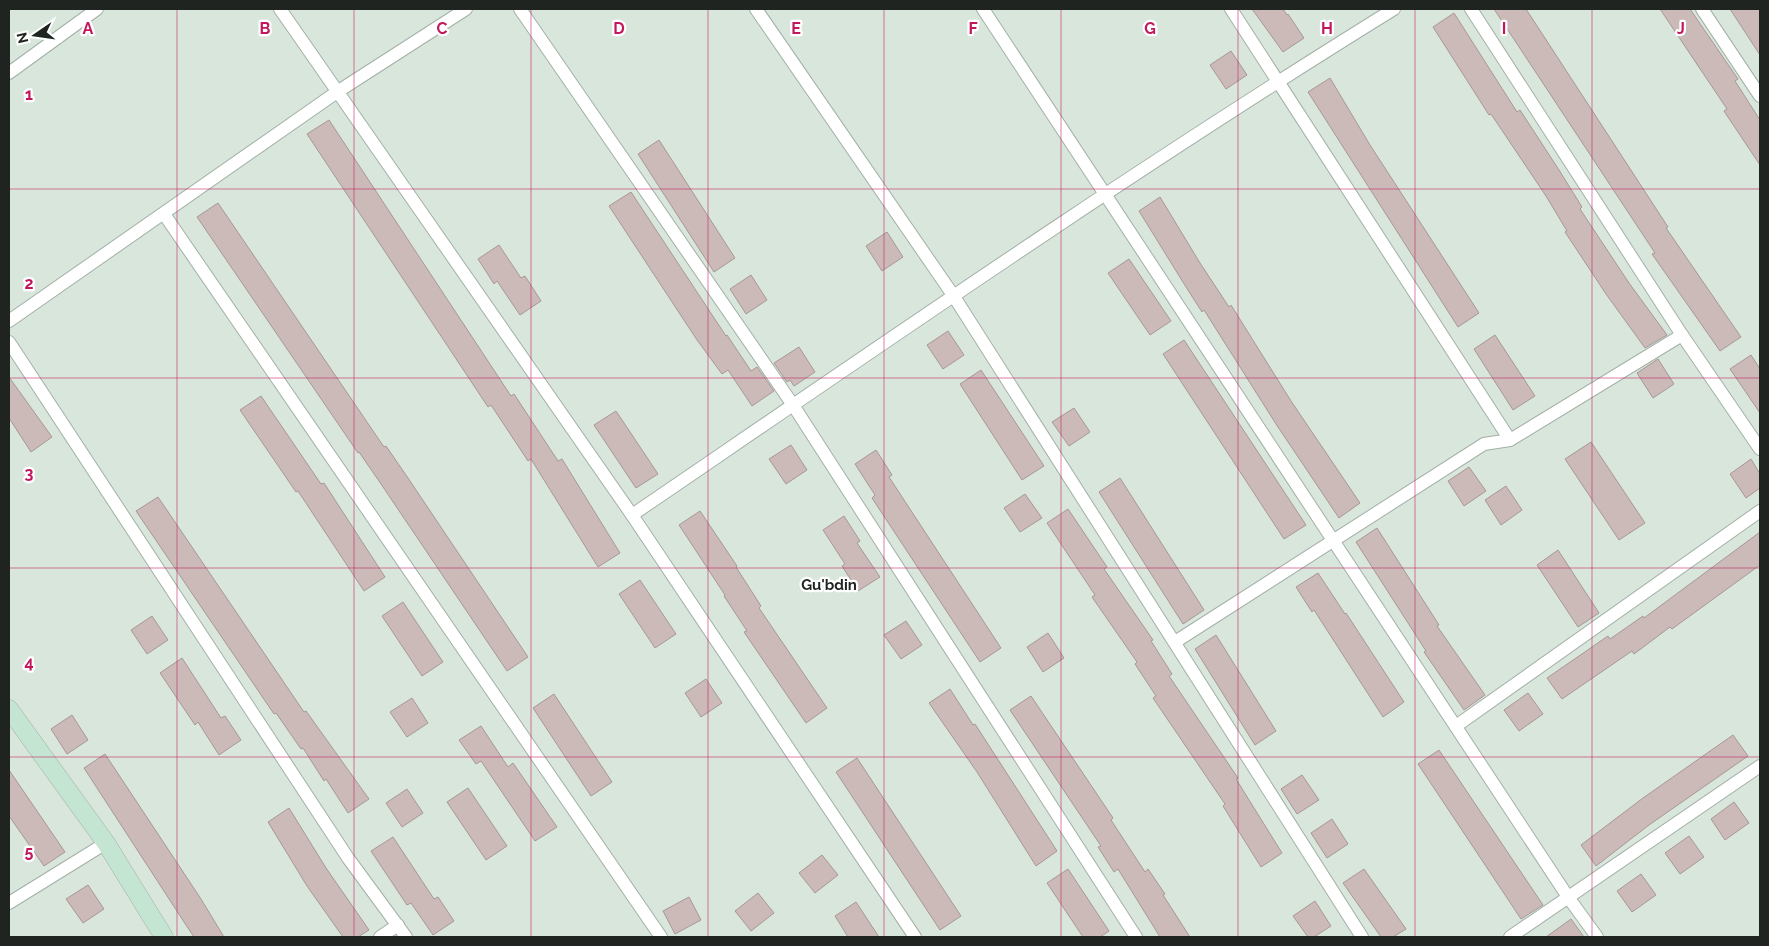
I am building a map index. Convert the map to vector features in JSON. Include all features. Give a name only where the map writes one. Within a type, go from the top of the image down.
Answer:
[{"type":"street","points":[[9,73],[97,9]]},
{"type":"street","points":[[280,9],[632,515],[915,937]]},
{"type":"street","points":[[9,321],[337,92],[466,9]]},
{"type":"street","points":[[520,9],[793,405],[1136,937]]},
{"type":"street","points":[[756,9],[953,294],[1362,937]]},
{"type":"street","points":[[983,9],[1568,897],[1597,937]]},
{"type":"street","points":[[1231,9],[1279,80],[1510,440]]},
{"type":"street","points":[[632,515],[953,294],[1105,193],[1279,80],[1394,9]]},
{"type":"street","points":[[1471,9],[1682,335],[1760,449]]},
{"type":"street","points":[[1702,9],[1760,96]]},
{"type":"street","points":[[164,214],[661,937]]},
{"type":"street","points":[[1175,642],[1484,444],[1510,440],[1682,335]]},
{"type":"street","points":[[9,342],[348,858],[406,937]]},
{"type":"street","points":[[1456,726],[1760,511]]},
{"type":"street","points":[[9,709],[106,843],[164,937]]},
{"type":"street","points":[[1510,937],[1760,766]]},
{"type":"street","points":[[9,903],[106,843]]},
{"type":"street","points":[[380,937],[398,925]]},
{"type":"building","points":[[1252,9],[1283,9],[1304,38],[1283,52]]},
{"type":"building","points":[[1494,9],[1526,9],[1668,227],[1666,228],[1741,337],[1720,351],[1652,254],[1655,253]]},
{"type":"building","points":[[1660,9],[1690,9],[1738,79],[1735,81],[1760,120],[1760,165],[1724,111],[1727,109]]},
{"type":"building","points":[[1730,9],[1760,9],[1760,55]]},
{"type":"building","points":[[1454,13],[1517,112],[1520,110],[1559,170],[1582,207],[1580,209],[1629,283],[1667,335],[1645,348],[1606,294],[1565,232],[1567,231],[1546,196],[1491,114],[1489,115],[1433,27]]},
{"type":"building","points":[[1231,51],[1247,75],[1226,89],[1210,65]]},
{"type":"building","points":[[1330,78],[1370,145],[1479,313],[1458,327],[1308,92]]},
{"type":"building","points":[[329,120],[511,396],[514,394],[558,461],[562,459],[620,553],[598,567],[531,459],[528,461],[491,405],[488,407],[307,134]]},
{"type":"building","points":[[659,140],[735,258],[714,272],[638,154]]},
{"type":"building","points":[[631,192],[751,371],[757,367],[774,391],[752,406],[728,370],[722,374],[697,340],[609,206]]},
{"type":"building","points":[[1160,197],[1200,263],[1229,307],[1231,305],[1291,401],[1360,503],[1339,518],[1276,424],[1204,310],[1202,312],[1139,211]]},
{"type":"building","points":[[218,203],[384,447],[386,446],[408,478],[528,657],[507,671],[197,217]]},
{"type":"building","points":[[887,232],[903,257],[882,271],[866,246]]},
{"type":"building","points":[[499,245],[521,278],[525,276],[541,301],[520,315],[497,281],[494,284],[478,259]]},
{"type":"building","points":[[1129,259],[1171,321],[1150,335],[1108,273]]},
{"type":"building","points":[[751,275],[767,300],[746,314],[730,289]]},
{"type":"building","points":[[948,331],[964,355],[943,369],[927,345]]},
{"type":"building","points":[[1495,335],[1535,396],[1513,410],[1474,349]]},
{"type":"building","points":[[1184,340],[1306,525],[1284,539],[1163,354]]},
{"type":"building","points":[[799,347],[815,372],[794,386],[790,380],[787,382],[774,363]]},
{"type":"building","points":[[1751,355],[1760,369],[1760,413],[1730,369]]},
{"type":"building","points":[[1658,359],[1674,384],[1653,398],[1637,373]]},
{"type":"building","points":[[981,370],[1044,466],[1022,480],[960,384]]},
{"type":"building","points":[[9,377],[52,437],[31,452],[9,418]]},
{"type":"building","points":[[261,396],[321,484],[324,483],[385,577],[364,591],[298,491],[296,492],[240,410]]},
{"type":"building","points":[[1074,408],[1090,432],[1069,446],[1052,422]]},
{"type":"building","points":[[616,411],[658,474],[636,488],[594,425]]},
{"type":"building","points":[[1591,442],[1645,523],[1619,540],[1565,459]]},
{"type":"building","points":[[791,445],[807,470],[786,484],[769,459]]},
{"type":"building","points":[[876,450],[892,475],[889,477],[1001,648],[980,662],[872,498],[875,495],[855,464]]},
{"type":"building","points":[[1751,459],[1760,474],[1760,488],[1746,498],[1730,474]]},
{"type":"building","points":[[1469,467],[1486,491],[1464,506],[1448,481]]},
{"type":"building","points":[[1120,478],[1204,610],[1183,624],[1099,492]]},
{"type":"building","points":[[1506,486],[1522,510],[1501,525],[1485,500]]},
{"type":"building","points":[[1025,494],[1042,518],[1020,532],[1004,508]]},
{"type":"building","points":[[158,497],[304,712],[306,711],[369,799],[348,813],[326,779],[324,781],[303,748],[301,749],[276,713],[274,714],[136,511]]},
{"type":"building","points":[[1068,509],[1107,567],[1104,569],[1153,640],[1151,641],[1172,674],[1169,676],[1238,778],[1236,779],[1282,853],[1261,867],[1223,806],[1225,804],[1153,698],[1156,696],[1135,664],[1137,662],[1092,597],[1095,595],[1047,523]]},
{"type":"building","points":[[700,511],[737,566],[761,606],[759,608],[827,708],[806,723],[744,632],[747,631],[679,525]]},
{"type":"building","points":[[844,516],[860,541],[857,543],[880,577],[858,591],[842,566],[845,564],[823,530]]},
{"type":"building","points":[[1377,528],[1439,625],[1437,626],[1485,695],[1464,710],[1424,652],[1426,651],[1356,542]]},
{"type":"building","points":[[1760,532],[1760,565],[1672,629],[1670,627],[1634,654],[1632,651],[1562,699],[1547,678],[1608,636],[1610,639],[1643,616],[1644,618]]},
{"type":"building","points":[[1558,550],[1599,613],[1578,627],[1537,565]]},
{"type":"building","points":[[1318,573],[1404,702],[1383,717],[1314,610],[1312,612],[1296,587]]},
{"type":"building","points":[[640,580],[676,634],[655,648],[619,594]]},
{"type":"building","points":[[403,602],[443,662],[422,676],[382,616]]},
{"type":"building","points":[[152,616],[168,640],[147,654],[131,630]]},
{"type":"building","points":[[906,621],[922,645],[901,659],[884,635]]},
{"type":"building","points":[[1048,633],[1064,658],[1043,672],[1027,647]]},
{"type":"building","points":[[1216,635],[1276,731],[1255,745],[1195,649]]},
{"type":"building","points":[[182,658],[221,718],[225,716],[241,740],[219,755],[198,722],[195,725],[160,673]]},
{"type":"building","points":[[706,679],[722,703],[701,717],[685,693]]},
{"type":"building","points":[[950,689],[973,725],[975,724],[1057,851],[1036,866],[977,772],[929,703]]},
{"type":"building","points":[[1528,693],[1543,714],[1519,731],[1504,710]]},
{"type":"building","points":[[554,694],[612,782],[591,796],[533,708]]},
{"type":"building","points":[[1031,696],[1113,818],[1111,820],[1145,872],[1148,869],[1165,894],[1163,895],[1190,937],[1160,937],[1118,869],[1114,872],[1098,847],[1101,846],[1010,710]]},
{"type":"building","points":[[412,698],[428,723],[407,737],[390,712]]},
{"type":"building","points":[[72,715],[88,740],[67,754],[51,729]]},
{"type":"building","points":[[481,726],[508,767],[513,763],[557,827],[535,841],[481,761],[476,764],[459,740]]},
{"type":"building","points":[[1733,735],[1748,756],[1649,825],[1596,866],[1581,845],[1643,798]]},
{"type":"building","points":[[1439,750],[1543,905],[1521,919],[1418,764]]},
{"type":"building","points":[[105,754],[224,937],[194,937],[186,925],[84,768]]},
{"type":"building","points":[[857,758],[961,916],[940,930],[836,772]]},
{"type":"building","points":[[9,770],[65,852],[44,866],[9,816]]},
{"type":"building","points":[[1302,775],[1319,800],[1297,814],[1281,789]]},
{"type":"building","points":[[468,788],[507,846],[486,860],[447,802]]},
{"type":"building","points":[[407,789],[423,813],[402,827],[386,803]]},
{"type":"building","points":[[1734,802],[1749,823],[1725,840],[1711,819]]},
{"type":"building","points":[[289,808],[326,868],[369,930],[358,937],[343,937],[307,886],[268,822]]},
{"type":"building","points":[[1332,819],[1348,844],[1327,858],[1311,833]]},
{"type":"building","points":[[1689,836],[1704,857],[1680,874],[1665,853]]},
{"type":"building","points":[[393,837],[434,899],[438,897],[454,921],[433,935],[411,903],[407,905],[371,851]]},
{"type":"building","points":[[822,855],[838,875],[815,893],[799,873]]},
{"type":"building","points":[[1068,869],[1109,931],[1100,937],[1083,937],[1047,883]]},
{"type":"building","points":[[1364,869],[1406,929],[1393,937],[1381,937],[1343,883]]},
{"type":"building","points":[[1641,874],[1656,895],[1632,912],[1617,891]]},
{"type":"building","points":[[88,885],[104,909],[83,923],[66,899]]},
{"type":"building","points":[[758,893],[774,913],[751,931],[735,911]]},
{"type":"building","points":[[689,897],[701,920],[675,934],[663,911]]},
{"type":"building","points":[[1315,901],[1331,926],[1314,937],[1308,937],[1293,916]]},
{"type":"building","points":[[856,902],[879,937],[848,937],[835,916]]},
{"type":"building","points":[[1571,919],[1584,937],[1546,937]]},
{"type":"district","name":"Gu'bdin","points":[[829,585]]}]
